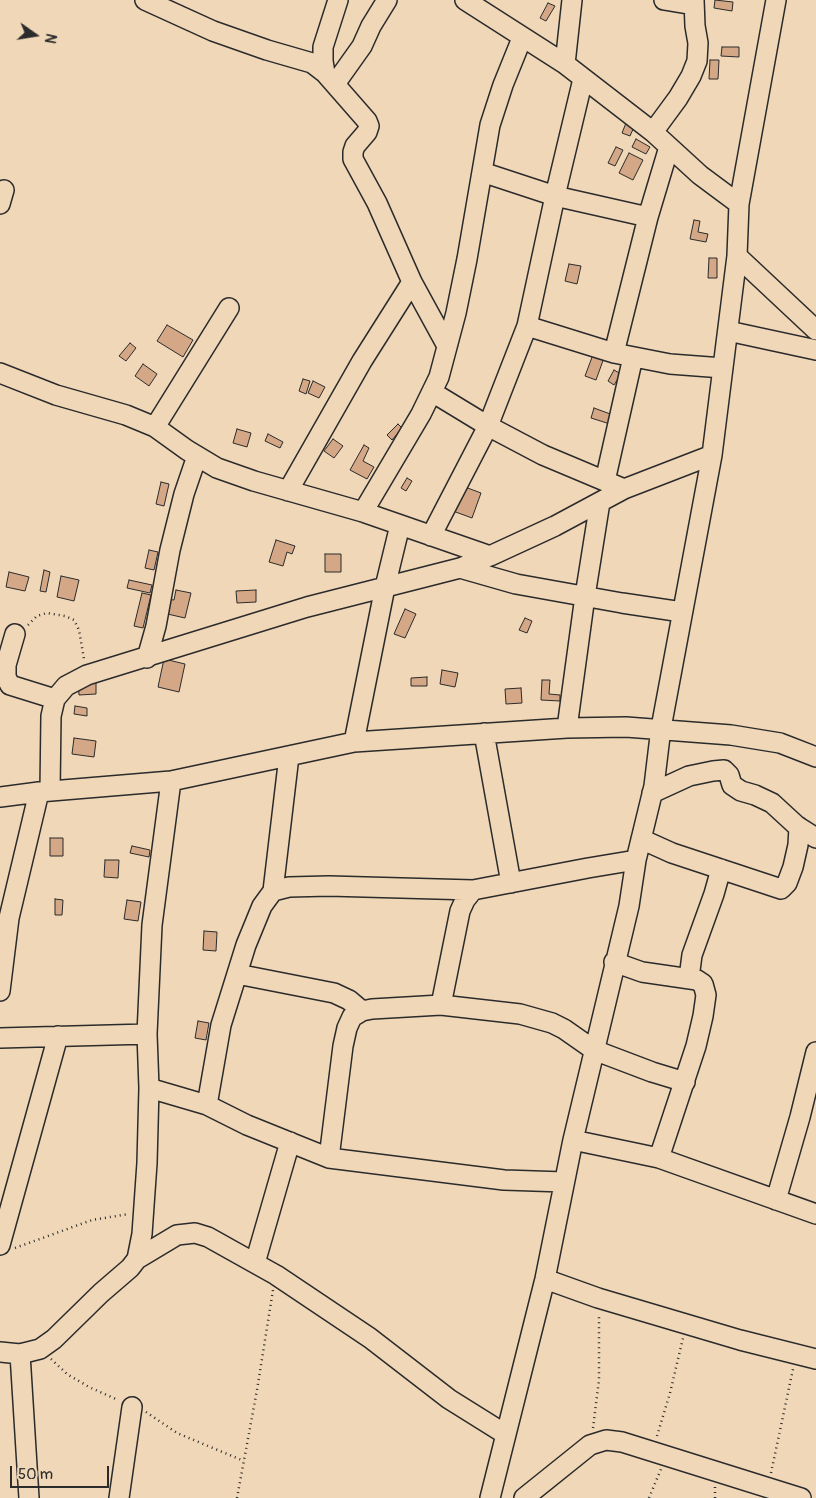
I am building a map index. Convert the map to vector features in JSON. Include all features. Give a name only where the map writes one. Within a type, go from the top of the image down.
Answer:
[{"type":"street","points":[[145,0],[213,32],[312,63],[330,79],[367,121],[369,126],[367,132],[355,146],[353,160],[377,203],[412,282],[447,346]]},
{"type":"street","points":[[330,79],[323,61],[323,47],[338,0]]},
{"type":"street","points":[[330,79],[362,46],[371,26],[387,0]]},
{"type":"street","points":[[465,0],[565,64],[652,132],[700,175],[739,204]]},
{"type":"street","points":[[565,64],[572,0]]},
{"type":"street","points":[[652,132],[678,98],[691,76],[697,61],[698,43],[694,26],[694,3],[664,0]]},
{"type":"street","points":[[490,1498],[544,1279],[573,1140],[614,962],[629,906],[636,860],[652,793],[661,728],[712,455],[737,256],[739,204],[776,0]]},
{"type":"street","points":[[363,512],[421,414],[439,377],[468,259],[490,125],[503,85],[522,38]]},
{"type":"street","points":[[431,536],[488,426],[527,326],[583,79]]},
{"type":"street","points":[[614,353],[648,217],[669,147]]},
{"type":"street","points":[[482,172],[555,196],[648,217]]},
{"type":"street","points":[[737,256],[816,330]]},
{"type":"street","points":[[288,491],[362,362],[412,282]]},
{"type":"street","points":[[155,427],[229,308]]},
{"type":"street","points":[[527,326],[614,353],[670,364],[723,368]]},
{"type":"street","points":[[728,331],[816,350]]},
{"type":"street","points":[[604,481],[633,356]]},
{"type":"street","points":[[0,373],[56,395],[126,415],[155,427],[217,468],[254,481],[363,512],[490,556]]},
{"type":"street","points":[[432,392],[488,426],[543,455],[624,489]]},
{"type":"street","points":[[0,991],[4,918],[44,792],[51,716],[55,699],[66,686],[86,675],[147,658],[307,607],[460,568],[555,526],[624,489],[712,455]]},
{"type":"street","points":[[147,658],[156,626],[179,513],[197,456]]},
{"type":"street","points":[[568,728],[585,596],[600,502]]},
{"type":"street","points":[[354,742],[385,587],[400,525]]},
{"type":"street","points":[[460,568],[516,584],[682,612]]},
{"type":"street","points":[[15,634],[6,665],[5,689],[55,699]]},
{"type":"street","points":[[0,797],[171,781],[354,742],[568,728],[661,728],[731,735],[780,743],[816,757]]},
{"type":"street","points":[[484,733],[511,883]]},
{"type":"street","points":[[207,1105],[221,1025],[246,945],[262,906],[273,891],[289,756]]},
{"type":"street","points":[[652,793],[689,776],[724,770],[729,775],[732,785],[772,803],[799,827],[816,838]]},
{"type":"street","points":[[137,1259],[142,1234],[147,1163],[149,1088],[147,1034],[152,925],[171,781]]},
{"type":"street","points":[[641,839],[672,853],[777,888],[784,887],[792,867],[799,827]]},
{"type":"street","points":[[273,891],[289,887],[329,886],[473,890],[636,860]]},
{"type":"street","points":[[688,978],[692,955],[721,869]]},
{"type":"street","points":[[441,1005],[449,957],[460,911],[465,900],[473,890]]},
{"type":"street","points":[[614,962],[642,972],[697,980],[703,984],[706,995],[703,1016],[685,1082],[660,1158]]},
{"type":"street","points":[[237,974],[334,993],[349,1000],[362,1011]]},
{"type":"street","points":[[329,1158],[347,1028],[352,1017],[362,1011],[379,1008],[441,1005],[520,1014],[564,1029],[594,1050],[652,1072],[685,1082]]},
{"type":"street","points":[[0,1038],[147,1034]]},
{"type":"street","points":[[4,1248],[58,1036]]},
{"type":"street","points":[[776,1200],[800,1117],[816,1052]]},
{"type":"street","points":[[149,1088],[207,1105],[247,1125],[329,1158],[504,1180],[564,1182]]},
{"type":"street","points":[[573,1140],[660,1158],[816,1214]]},
{"type":"street","points":[[255,1263],[290,1142]]},
{"type":"street","points":[[0,1352],[20,1354],[40,1349],[54,1339],[101,1293],[130,1268],[137,1259],[170,1238],[185,1233],[195,1233],[208,1237],[276,1275],[370,1338],[449,1398],[505,1434]]},
{"type":"street","points":[[544,1279],[598,1298],[796,1355],[816,1359]]},
{"type":"street","points":[[20,1354],[29,1498]]},
{"type":"street","points":[[120,1498],[132,1407]]},
{"type":"street","points":[[524,1498],[590,1445],[606,1440],[614,1440],[801,1498]]},
{"type":"path","points":[[15,634],[25,629],[37,616],[47,613],[66,616],[74,620],[80,638],[86,675]]},
{"type":"path","points":[[4,1248],[92,1220],[143,1212]]},
{"type":"path","points":[[237,1498],[276,1275]]},
{"type":"path","points":[[590,1445],[599,1380],[598,1298]]},
{"type":"path","points":[[649,1498],[670,1393],[687,1324]]},
{"type":"path","points":[[768,1488],[796,1355]]},
{"type":"building","points":[[715,0],[733,2],[732,11],[714,8]]},
{"type":"building","points":[[548,3],[555,6],[546,21],[540,18]]},
{"type":"building","points":[[722,47],[739,47],[739,57],[721,56]]},
{"type":"building","points":[[710,60],[719,60],[718,79],[709,79]]},
{"type":"building","points":[[626,123],[634,127],[630,136],[622,133]]},
{"type":"building","points":[[636,139],[650,147],[646,154],[632,147]]},
{"type":"building","points":[[616,147],[623,150],[615,166],[608,163]]},
{"type":"building","points":[[629,153],[643,160],[633,180],[619,173]]},
{"type":"building","points":[[694,220],[700,221],[698,232],[708,234],[706,242],[690,239]]},
{"type":"building","points":[[709,258],[717,258],[717,278],[708,278]]},
{"type":"building","points":[[569,264],[581,266],[577,284],[565,281]]},
{"type":"building","points":[[167,325],[193,340],[183,357],[157,341]]},
{"type":"building","points":[[130,343],[136,348],[126,361],[119,356]]},
{"type":"building","points":[[594,352],[605,355],[596,380],[585,376]]},
{"type":"building","points":[[143,364],[157,374],[149,386],[135,376]]},
{"type":"building","points":[[614,370],[621,374],[614,385],[608,381]]},
{"type":"building","points":[[303,379],[310,381],[306,394],[299,391]]},
{"type":"building","points":[[313,381],[325,387],[319,398],[308,393]]},
{"type":"building","points":[[594,408],[613,415],[610,424],[591,418]]},
{"type":"building","points":[[398,424],[402,428],[392,440],[387,435]]},
{"type":"building","points":[[237,429],[251,433],[247,447],[233,443]]},
{"type":"building","points":[[268,434],[283,442],[280,448],[265,441]]},
{"type":"building","points":[[333,439],[343,446],[334,458],[324,451]]},
{"type":"building","points":[[364,445],[369,448],[363,461],[374,467],[367,479],[350,470]]},
{"type":"building","points":[[407,478],[412,481],[406,491],[401,488]]},
{"type":"building","points":[[161,482],[169,484],[164,506],[156,504]]},
{"type":"building","points":[[465,487],[481,493],[472,518],[453,511],[457,501],[460,502]]},
{"type":"building","points":[[276,540],[295,546],[292,554],[287,552],[283,566],[269,562]]},
{"type":"building","points":[[149,550],[158,552],[154,570],[145,568]]},
{"type":"building","points":[[325,554],[341,554],[341,572],[325,572]]},
{"type":"building","points":[[44,570],[50,572],[46,592],[40,591]]},
{"type":"building","points":[[9,572],[29,577],[25,591],[6,587]]},
{"type":"building","points":[[61,576],[79,580],[74,601],[57,597]]},
{"type":"building","points":[[129,580],[152,585],[150,593],[127,588]]},
{"type":"building","points":[[176,590],[191,593],[185,618],[163,613],[166,599],[174,600]]},
{"type":"building","points":[[256,590],[256,602],[237,603],[236,591]]},
{"type":"building","points":[[142,593],[151,595],[143,628],[134,626]]},
{"type":"building","points":[[405,609],[416,614],[405,638],[394,634]]},
{"type":"building","points":[[525,618],[532,621],[527,633],[519,630]]},
{"type":"building","points":[[164,659],[185,664],[179,692],[158,687]]},
{"type":"building","points":[[442,670],[458,673],[455,687],[440,684]]},
{"type":"building","points":[[427,677],[427,686],[411,686],[411,678]]},
{"type":"building","points":[[96,679],[96,694],[79,695],[78,680]]},
{"type":"building","points":[[542,680],[550,680],[549,694],[560,695],[560,701],[541,700]]},
{"type":"building","points":[[521,688],[522,703],[506,704],[505,689]]},
{"type":"building","points":[[75,706],[87,708],[87,716],[74,714]]},
{"type":"building","points":[[74,738],[96,741],[94,757],[72,754]]},
{"type":"building","points":[[50,838],[63,838],[63,856],[50,856]]},
{"type":"building","points":[[132,846],[150,850],[149,857],[130,853]]},
{"type":"building","points":[[105,860],[119,860],[118,878],[104,877]]},
{"type":"building","points":[[55,899],[63,900],[62,915],[55,915]]},
{"type":"building","points":[[127,900],[141,902],[138,921],[124,919]]},
{"type":"building","points":[[204,931],[217,932],[216,951],[203,950]]},
{"type":"building","points":[[198,1021],[209,1023],[206,1040],[195,1038]]}]
